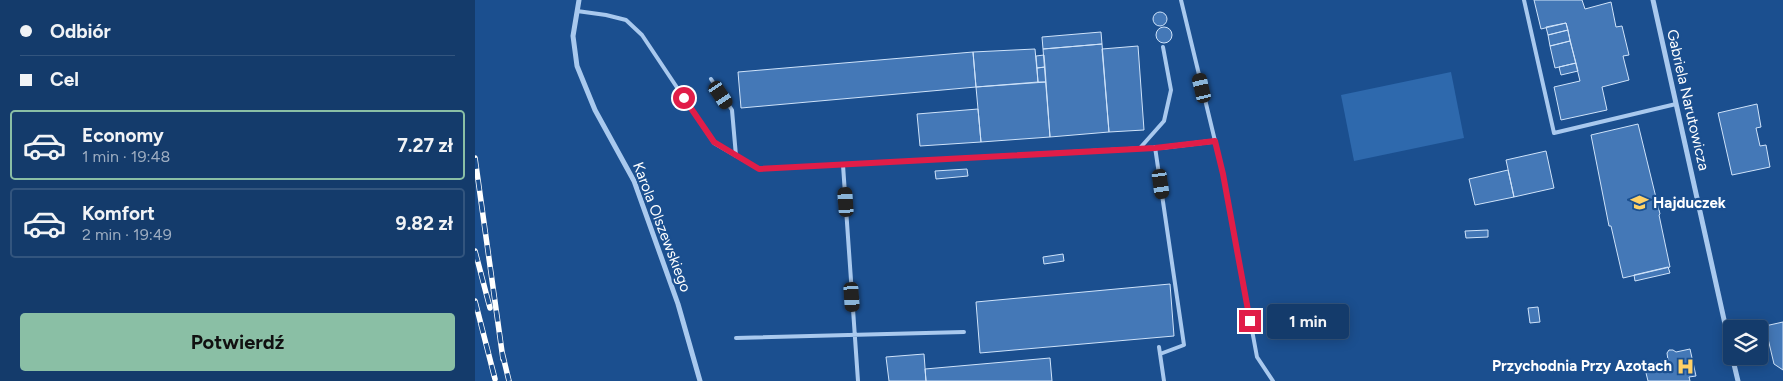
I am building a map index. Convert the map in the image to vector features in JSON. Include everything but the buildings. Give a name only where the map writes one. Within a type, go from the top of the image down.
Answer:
[{"type":"street","name":"Karola Olszewskiego","points":[[579,0],[573,36],[577,66],[595,110],[634,182],[678,304],[700,381]]},
{"type":"street","name":"Gabriela Narutowicza","points":[[1653,0],[1724,320]]},
{"type":"street","points":[[1165,147],[1215,141]]},
{"type":"street","points":[[1734,365],[1738,381]]},
{"type":"lane","points":[[1181,0],[1223,174],[1257,358],[1273,381]]},
{"type":"lane","points":[[1523,0],[1554,133],[1676,104]]},
{"type":"lane","points":[[577,11],[626,20],[642,35],[714,142],[759,169],[1165,147]]},
{"type":"lane","points":[[1140,148],[1164,121],[1171,90],[1163,47]]},
{"type":"lane","points":[[711,79],[732,110],[736,156]]},
{"type":"lane","points":[[1155,148],[1184,346],[1160,354]]},
{"type":"lane","points":[[843,165],[858,381]]},
{"type":"lane","points":[[736,338],[964,332]]},
{"type":"lane","points":[[1159,348],[1164,381]]},
{"type":"shaded area","points":[[1451,72],[1464,138],[1354,161],[1341,95]]},
{"type":"railway","points":[[475,158],[503,359]]},
{"type":"railway","points":[[475,251],[490,308]]},
{"type":"railway","points":[[475,301],[495,379]]},
{"type":"railway","points":[[502,352],[509,381]]},
{"type":"place","name":"Hajduczek","points":[[1639,203]]},
{"type":"place","name":"Przychodnia Przy Azotach","points":[[1686,366]]},
{"type":"route","points":[[684,98],[714,142],[759,169],[1155,148],[1215,141],[1223,174],[1250,321]]}]
